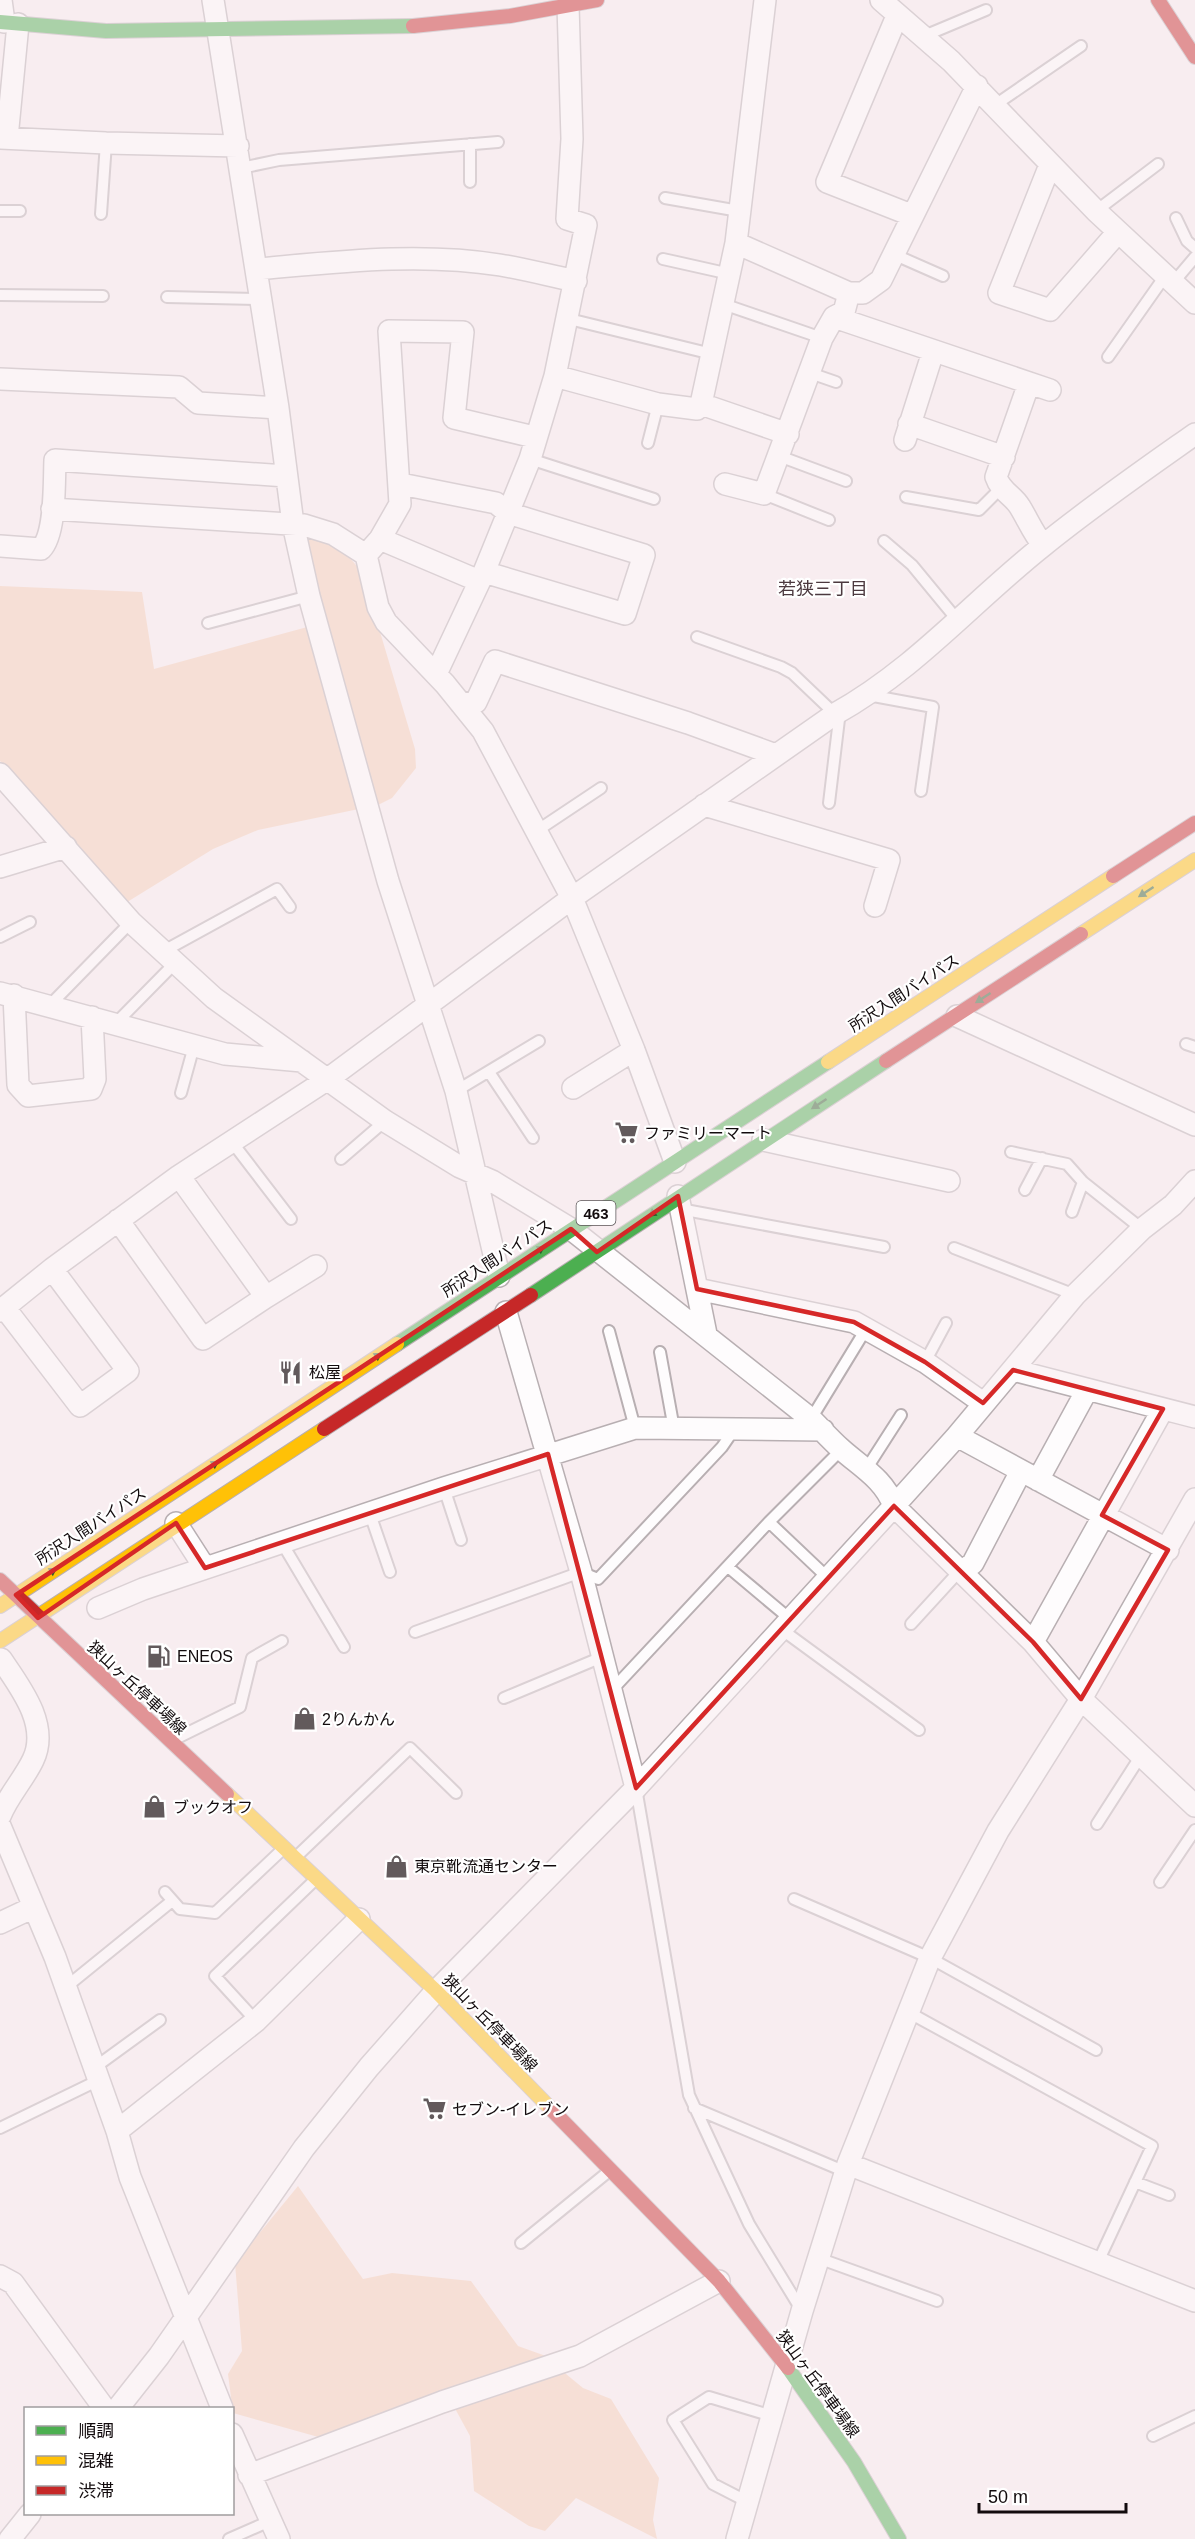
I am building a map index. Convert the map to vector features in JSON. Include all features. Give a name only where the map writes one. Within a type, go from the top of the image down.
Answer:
[{"type":"main road","points":[[8,23],[106,31],[433,26],[520,7],[568,5],[597,0]]},
{"type":"main road","points":[[1158,0],[1195,57]]},
{"type":"main road","name":"所沢入間バイパス","points":[[0,1606],[499,1276],[1195,823]]},
{"type":"main road","name":"463","points":[[1,1650],[38,1618],[176,1522],[597,1252],[679,1202],[763,1140],[1195,860]]},
{"type":"main road","name":"狭山ヶ丘停車場線","points":[[0,1580],[436,1991],[719,2281],[786,2364],[854,2463],[899,2539]]},
{"type":"street","points":[[1,0],[8,23],[3,138],[238,146]]},
{"type":"street","points":[[213,0],[257,269],[293,524],[309,596],[388,881],[456,1091],[499,1276]]},
{"type":"street","points":[[555,376],[658,404],[697,409],[701,404],[736,243],[765,0]]},
{"type":"street","points":[[881,0],[897,16],[924,36],[976,86],[1096,211],[1195,303]]},
{"type":"street","points":[[436,674],[482,577],[530,459],[534,437],[555,376],[569,319],[586,225],[567,219],[572,139],[568,5]]},
{"type":"street","points":[[897,16],[827,182],[911,215]]},
{"type":"street","points":[[736,243],[849,293],[863,293],[881,280],[976,86]]},
{"type":"street","points":[[1050,165],[999,293],[1050,310],[1118,232]]},
{"type":"street","points":[[257,269],[366,259],[437,259],[499,265],[576,281]]},
{"type":"street","points":[[724,484],[764,494],[822,338],[834,317],[844,312],[849,293]]},
{"type":"street","points":[[834,317],[1050,390]]},
{"type":"street","points":[[534,437],[454,418],[463,332],[389,332],[401,484],[400,504],[373,547],[378,607],[386,622],[436,674],[483,731],[538,830],[572,898],[634,1050],[675,1162]]},
{"type":"street","points":[[933,352],[907,432],[1004,457]]},
{"type":"street","points":[[0,379],[179,387],[198,402],[278,408]]},
{"type":"street","points":[[1029,383],[996,477],[1000,489],[1019,505],[1028,525],[1042,546]]},
{"type":"street","points":[[701,404],[788,434]]},
{"type":"street","points":[[52,1269],[128,1371],[80,1406],[2,1309],[52,1269],[179,1176],[328,1079],[572,898],[838,712],[868,695],[959,622],[1042,546],[1195,434]]},
{"type":"street","points":[[0,546],[41,549],[47,543],[55,460],[286,477]]},
{"type":"street","points":[[52,509],[293,524],[625,614],[644,555],[508,513],[496,503],[401,484]]},
{"type":"street","points":[[461,704],[476,702],[495,661],[688,723],[776,755]]},
{"type":"street","points":[[0,774],[131,922],[214,998],[386,1121],[571,1229],[597,1252],[706,1334],[867,1468],[890,1495],[894,1506],[1033,1642],[1082,1699],[1140,1757],[1195,1806]]},
{"type":"street","points":[[704,805],[889,860],[875,906]]},
{"type":"street","points":[[0,867],[66,847]]},
{"type":"street","points":[[92,1017],[95,1079],[92,1089],[28,1096],[18,1085],[7,994],[116,1023],[225,1054],[302,1061]]},
{"type":"street","points":[[957,1016],[1195,1125]]},
{"type":"street","points":[[573,1088],[634,1050]]},
{"type":"street","points":[[763,1140],[949,1181]]},
{"type":"street","points":[[179,1176],[266,1297]]},
{"type":"street","points":[[119,2407],[185,2319],[304,2148],[369,2067],[436,1991],[636,1788],[894,1506],[957,1436],[1075,1295],[1142,1229],[1173,1205],[1195,1180]]},
{"type":"street","points":[[679,1202],[706,1334]]},
{"type":"street","points":[[118,1220],[203,1339],[316,1266]]},
{"type":"street","points":[[697,1289],[854,1322],[925,1362],[983,1403]]},
{"type":"street","points":[[506,1312],[581,1572],[636,1788]]},
{"type":"street","points":[[1013,1370],[1195,1417]]},
{"type":"street","points":[[963,1571],[973,1563],[1029,1475],[1088,1390]]},
{"type":"street","points":[[1033,1642],[1162,1409]]},
{"type":"street","points":[[98,1608],[205,1568],[548,1454],[635,1428],[733,1431],[817,1425]]},
{"type":"street","points":[[957,1436],[1168,1550]]},
{"type":"street","points":[[737,2539],[786,2364],[847,2168],[930,1958],[998,1831],[1082,1699],[1168,1550],[1188,1527],[1195,1499]]},
{"type":"street","points":[[176,1522],[205,1568]]},
{"type":"street","points":[[0,1816],[34,1759],[39,1742],[37,1724],[24,1693],[1,1650]]},
{"type":"street","points":[[0,1826],[66,1987],[117,2131],[130,2177],[221,2407]]},
{"type":"street","points":[[0,1923],[34,1907]]},
{"type":"street","points":[[117,2131],[256,2021],[359,1919]]},
{"type":"street","points":[[847,2168],[1195,2301]]},
{"type":"street","points":[[0,2276],[14,2283],[103,2407]]},
{"type":"street","points":[[249,2475],[442,2402],[580,2356],[719,2281]]},
{"type":"street","points":[[234,2439],[274,2530]]},
{"type":"street","points":[[7,2534],[29,2515]]},
{"type":"lane","points":[[924,36],[986,10]]},
{"type":"lane","points":[[995,105],[1081,46]]},
{"type":"lane","points":[[241,168],[279,160],[498,142]]},
{"type":"lane","points":[[100,214],[106,143]]},
{"type":"lane","points":[[470,144],[470,182]]},
{"type":"lane","points":[[1096,211],[1158,164]]},
{"type":"lane","points":[[664,198],[739,210]]},
{"type":"lane","points":[[0,211],[20,211]]},
{"type":"lane","points":[[1176,218],[1187,241],[1195,248]]},
{"type":"lane","points":[[893,254],[943,276]]},
{"type":"lane","points":[[1108,357],[1169,280],[1195,257]]},
{"type":"lane","points":[[663,259],[730,274]]},
{"type":"lane","points":[[0,295],[103,296]]},
{"type":"lane","points":[[166,297],[261,299]]},
{"type":"lane","points":[[723,304],[822,338]]},
{"type":"lane","points":[[569,319],[712,354]]},
{"type":"lane","points":[[810,373],[836,382]]},
{"type":"lane","points":[[648,443],[658,404]]},
{"type":"lane","points":[[779,456],[846,482]]},
{"type":"lane","points":[[530,459],[654,499]]},
{"type":"lane","points":[[906,497],[979,510],[1000,489]]},
{"type":"lane","points":[[764,494],[829,520]]},
{"type":"lane","points":[[884,541],[912,565],[959,622]]},
{"type":"lane","points":[[208,623],[309,596]]},
{"type":"lane","points":[[697,637],[792,673],[838,712],[829,803]]},
{"type":"lane","points":[[868,695],[933,707],[921,791]]},
{"type":"lane","points":[[538,830],[601,788]]},
{"type":"lane","points":[[116,1023],[169,958],[277,889],[290,908]]},
{"type":"lane","points":[[0,937],[30,922]]},
{"type":"lane","points":[[50,1005],[131,922]]},
{"type":"lane","points":[[456,1091],[539,1041]]},
{"type":"lane","points":[[181,1093],[194,1046]]},
{"type":"lane","points":[[489,1072],[533,1138]]},
{"type":"lane","points":[[341,1159],[386,1121]]},
{"type":"lane","points":[[232,1142],[291,1219]]},
{"type":"lane","points":[[1011,1152],[1066,1164],[1083,1182],[1142,1229]]},
{"type":"lane","points":[[1025,1190],[1041,1158]]},
{"type":"lane","points":[[1072,1212],[1083,1182]]},
{"type":"lane","points":[[679,1202],[884,1247]]},
{"type":"lane","points":[[954,1248],[1075,1295]]},
{"type":"lane","points":[[925,1362],[946,1323]]},
{"type":"lane","points":[[817,1425],[866,1329]]},
{"type":"lane","points":[[609,1330],[635,1428]]},
{"type":"lane","points":[[660,1352],[674,1429]]},
{"type":"lane","points":[[867,1468],[901,1415]]},
{"type":"lane","points":[[415,1632],[581,1572],[598,1578],[722,1447],[733,1431]]},
{"type":"lane","points":[[610,1691],[769,1522],[842,1449]]},
{"type":"lane","points":[[444,1488],[461,1540]]},
{"type":"lane","points":[[370,1514],[390,1572]]},
{"type":"lane","points":[[769,1522],[828,1578]]},
{"type":"lane","points":[[282,1543],[344,1647]]},
{"type":"lane","points":[[728,1568],[786,1624],[919,1730]]},
{"type":"lane","points":[[911,1624],[954,1577],[963,1571]]},
{"type":"lane","points":[[170,1742],[240,1707],[252,1658],[282,1641]]},
{"type":"lane","points":[[504,1698],[602,1657]]},
{"type":"lane","points":[[165,1892],[180,1910],[215,1913],[289,1853],[410,1748],[456,1793]]},
{"type":"lane","points":[[1097,1824],[1140,1757]]},
{"type":"lane","points":[[636,1788],[688,2095],[749,2224],[802,2312]]},
{"type":"lane","points":[[1160,1882],[1195,1830]]},
{"type":"lane","points":[[256,2021],[215,1976],[316,1879]]},
{"type":"lane","points":[[794,1899],[930,1958],[1095,2050]]},
{"type":"lane","points":[[66,1987],[172,1901]]},
{"type":"lane","points":[[908,2012],[1152,2146],[1096,2264]]},
{"type":"lane","points":[[0,2128],[97,2074],[160,2020]]},
{"type":"lane","points":[[694,2108],[847,2168]]},
{"type":"lane","points":[[521,2242],[611,2170]]},
{"type":"lane","points":[[1135,2182],[1169,2195]]},
{"type":"lane","points":[[818,2258],[937,2301]]},
{"type":"lane","points":[[748,2502],[713,2484],[673,2420],[709,2397],[772,2416]]},
{"type":"lane","points":[[1153,2436],[1195,2416]]},
{"type":"lane","points":[[229,2539],[274,2530]]},
{"type":"highlighted area","points":[[678,1196],[697,1289],[854,1322],[925,1362],[983,1403],[1013,1370],[1163,1409],[1102,1515],[1168,1550],[1081,1699],[1033,1642],[894,1506],[636,1788],[548,1454],[205,1568],[176,1523],[38,1618],[16,1595],[571,1229],[597,1252]]},
{"type":"shaded area","points":[[302,536],[337,548],[357,566],[363,575],[415,749],[416,768],[392,798],[378,805],[258,830],[213,849],[124,904],[0,761],[0,586],[142,592],[154,669],[322,623]]},
{"type":"shaded area","points":[[298,2186],[363,2279],[392,2273],[471,2281],[518,2346],[543,2355],[583,2388],[611,2399],[659,2478],[653,2520],[657,2539],[576,2498],[545,2531],[529,2526],[474,2491],[470,2436],[446,2392],[329,2440],[234,2413],[228,2374],[242,2351],[235,2263]]},
{"type":"traffic: fast","points":[[0,22],[106,31],[413,26]]},
{"type":"traffic: fast","points":[[531,1295],[886,1061]]},
{"type":"traffic: fast","points":[[397,1344],[828,1062]]},
{"type":"traffic: fast","points":[[788,2368],[854,2462],[899,2539]]},
{"type":"traffic: slow","points":[[1081,934],[1195,860]]},
{"type":"traffic: slow","points":[[828,1062],[1113,876]]},
{"type":"traffic: slow","points":[[0,1606],[397,1344]]},
{"type":"traffic: slow","points":[[0,1641],[324,1429]]},
{"type":"traffic: slow","points":[[227,1794],[436,1991],[550,2108]]},
{"type":"traffic: jam","points":[[413,26],[510,16],[597,0]]},
{"type":"traffic: jam","points":[[1158,0],[1195,57]]},
{"type":"traffic: jam","points":[[1113,876],[1195,823]]},
{"type":"traffic: jam","points":[[886,1061],[1081,934]]},
{"type":"traffic: jam","points":[[324,1429],[531,1295]]},
{"type":"traffic: jam","points":[[0,1580],[227,1794]]},
{"type":"traffic: jam","points":[[550,2108],[719,2281],[788,2368]]},
{"type":"place","name":"ファミリーマート","points":[[626,1133]]},
{"type":"place","name":"松屋","points":[[291,1372]]},
{"type":"place","name":"ENEOS","points":[[159,1656]]},
{"type":"place","name":"2りんかん","points":[[304,1719]]},
{"type":"place","name":"ブックオフ","points":[[155,1807]]},
{"type":"place","name":"東京靴流通センター","points":[[396,1866]]},
{"type":"place","name":"セブン-イレブン","points":[[434,2109]]},
{"type":"district","name":"若狭三丁目","points":[[823,589]]}]
